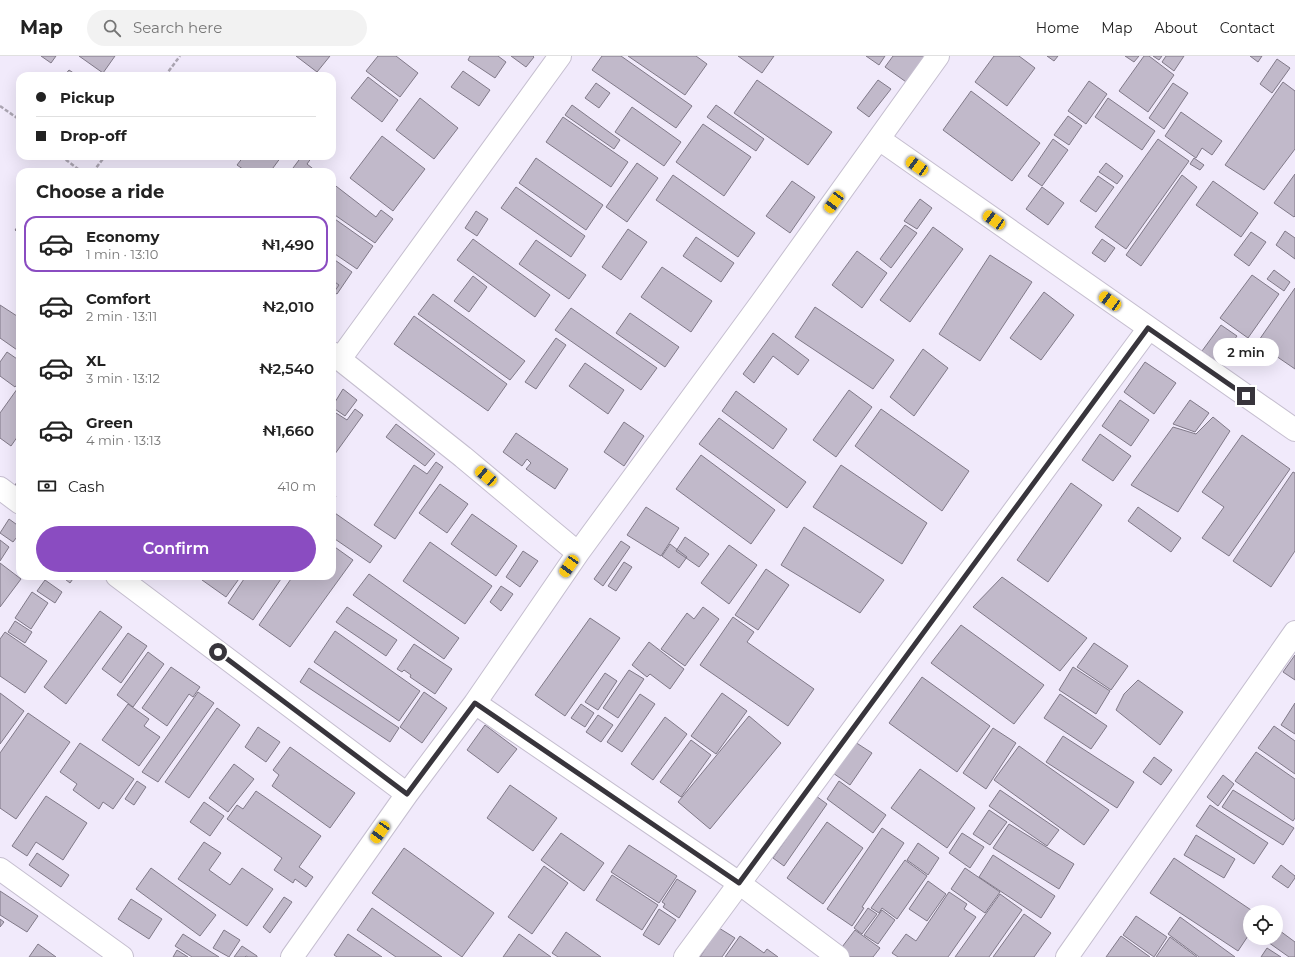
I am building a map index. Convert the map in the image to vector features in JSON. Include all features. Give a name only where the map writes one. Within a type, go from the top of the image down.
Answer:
[{"type":"street","points":[[560,56],[336,356],[463,457],[578,553]]},
{"type":"street","points":[[292,957],[407,794],[475,703],[578,553],[761,303],[938,56]]},
{"type":"street","points":[[879,139],[1295,430]]},
{"type":"street","points":[[685,957],[1148,328]]},
{"type":"street","points":[[0,488],[16,500]]},
{"type":"street","points":[[122,580],[407,794]]},
{"type":"street","points":[[1067,957],[1295,632]]},
{"type":"street","points":[[475,703],[739,883],[838,957]]},
{"type":"street","points":[[0,869],[122,957]]},
{"type":"path","points":[[168,72],[180,56]]},
{"type":"path","points":[[0,106],[16,117]]},
{"type":"path","points":[[66,160],[77,168]]},
{"type":"building","points":[[41,56],[56,56],[51,63]]},
{"type":"building","points":[[79,56],[115,56],[104,72]]},
{"type":"building","points":[[296,56],[330,56],[317,72]]},
{"type":"building","points":[[378,56],[396,56],[418,73],[400,97],[366,71]]},
{"type":"building","points":[[470,56],[498,56],[506,62],[495,78],[468,60]]},
{"type":"building","points":[[511,56],[533,56],[534,57],[526,67]]},
{"type":"building","points":[[602,56],[621,56],[692,106],[676,128],[592,70]]},
{"type":"building","points":[[628,56],[696,56],[707,64],[685,95]]},
{"type":"building","points":[[738,56],[774,56],[762,73]]},
{"type":"building","points":[[866,56],[885,56],[879,65]]},
{"type":"building","points":[[893,56],[930,56],[909,84],[885,67]]},
{"type":"building","points":[[994,56],[1019,56],[1035,68],[1007,106],[975,82]]},
{"type":"building","points":[[1047,56],[1058,56],[1054,61]]},
{"type":"building","points":[[1125,56],[1139,56],[1134,62]]},
{"type":"building","points":[[1144,56],[1149,56],[1174,75],[1148,112],[1119,91]]},
{"type":"building","points":[[1153,56],[1162,56],[1159,60]]},
{"type":"building","points":[[1166,56],[1184,56],[1174,71],[1162,62]]},
{"type":"building","points":[[1250,56],[1262,56],[1258,62]]},
{"type":"building","points":[[1277,59],[1290,68],[1272,93],[1260,84]]},
{"type":"building","points":[[463,71],[490,90],[479,106],[451,87]]},
{"type":"building","points":[[368,77],[398,100],[382,122],[351,98]]},
{"type":"building","points":[[757,80],[832,132],[808,165],[734,113]]},
{"type":"building","points":[[878,80],[891,89],[869,117],[857,108]]},
{"type":"building","points":[[1089,81],[1107,94],[1086,124],[1068,111]]},
{"type":"building","points":[[1283,82],[1295,91],[1295,149],[1264,190],[1225,165]]},
{"type":"building","points":[[596,83],[610,93],[599,108],[585,98]]},
{"type":"building","points":[[1173,83],[1188,93],[1164,129],[1149,118]]},
{"type":"building","points":[[971,91],[1040,143],[1012,181],[943,130]]},
{"type":"building","points":[[420,98],[458,128],[434,159],[396,130]]},
{"type":"building","points":[[1108,98],[1155,131],[1142,150],[1095,117]]},
{"type":"building","points":[[572,105],[620,140],[614,149],[565,115]]},
{"type":"building","points":[[716,105],[764,139],[756,151],[707,117]]},
{"type":"building","points":[[632,107],[681,142],[664,166],[615,132]]},
{"type":"building","points":[[1181,112],[1222,141],[1212,155],[1202,148],[1196,158],[1165,136]]},
{"type":"building","points":[[1068,116],[1082,126],[1069,145],[1054,135]]},
{"type":"building","points":[[563,117],[628,162],[611,187],[546,142]]},
{"type":"building","points":[[703,124],[751,157],[724,196],[676,162]]},
{"type":"building","points":[[382,136],[425,169],[393,211],[350,178]]},
{"type":"building","points":[[1053,139],[1068,150],[1042,186],[1028,176]]},
{"type":"building","points":[[1158,139],[1189,161],[1126,249],[1095,227]]},
{"type":"building","points":[[536,158],[603,205],[586,230],[519,183]]},
{"type":"building","points":[[1194,158],[1204,165],[1200,170],[1190,164]]},
{"type":"building","points":[[241,160],[279,160],[273,168],[241,168],[237,165]]},
{"type":"building","points":[[299,160],[310,160],[307,164],[312,168],[293,168]]},
{"type":"building","points":[[637,163],[658,178],[627,222],[606,207]]},
{"type":"building","points":[[1106,163],[1123,176],[1117,184],[1099,172]]},
{"type":"building","points":[[1295,174],[1295,216],[1294,217],[1274,203]]},
{"type":"building","points":[[673,175],[755,233],[738,257],[656,200]]},
{"type":"building","points":[[1182,175],[1197,187],[1141,266],[1126,255]]},
{"type":"building","points":[[1098,176],[1114,187],[1096,212],[1080,201]]},
{"type":"building","points":[[792,181],[815,197],[790,233],[766,216]]},
{"type":"building","points":[[1213,181],[1258,213],[1241,237],[1196,205]]},
{"type":"building","points":[[336,186],[376,217],[381,210],[393,219],[375,243],[336,216]]},
{"type":"building","points":[[516,187],[585,236],[571,257],[501,208]]},
{"type":"building","points":[[1042,187],[1064,203],[1048,225],[1026,209]]},
{"type":"building","points":[[920,199],[932,208],[917,229],[904,221]]},
{"type":"building","points":[[476,211],[488,219],[477,236],[465,228]]},
{"type":"building","points":[[336,220],[373,246],[357,269],[336,255]]},
{"type":"building","points":[[905,225],[917,233],[891,268],[880,259]]},
{"type":"building","points":[[933,227],[963,249],[910,322],[880,300]]},
{"type":"building","points":[[628,229],[647,242],[621,280],[602,267]]},
{"type":"building","points":[[1285,231],[1295,238],[1295,259],[1276,245]]},
{"type":"building","points":[[1251,232],[1266,242],[1249,266],[1234,255]]},
{"type":"building","points":[[696,237],[734,263],[721,282],[683,256]]},
{"type":"building","points":[[473,239],[550,295],[535,317],[457,260]]},
{"type":"building","points":[[1102,239],[1115,248],[1105,262],[1092,253]]},
{"type":"building","points":[[536,240],[586,275],[569,299],[519,264]]},
{"type":"building","points":[[857,251],[887,273],[862,308],[832,285]]},
{"type":"building","points":[[990,255],[1032,282],[980,361],[939,334]]},
{"type":"building","points":[[336,261],[352,272],[336,293]]},
{"type":"building","points":[[662,267],[712,301],[691,332],[641,297]]},
{"type":"building","points":[[1274,270],[1290,282],[1284,291],[1267,279]]},
{"type":"building","points":[[1252,275],[1279,294],[1248,338],[1220,318]]},
{"type":"building","points":[[473,276],[487,287],[469,312],[454,301]]},
{"type":"building","points":[[1295,288],[1295,369],[1257,343]]},
{"type":"building","points":[[1044,292],[1074,315],[1041,360],[1010,338]]},
{"type":"building","points":[[433,294],[525,361],[510,380],[418,314]]},
{"type":"building","points":[[0,305],[16,315],[16,349],[0,338]]},
{"type":"building","points":[[815,307],[894,360],[873,389],[795,337]]},
{"type":"building","points":[[571,308],[657,368],[641,390],[555,330]]},
{"type":"building","points":[[630,313],[679,347],[665,367],[616,333]]},
{"type":"building","points":[[414,316],[507,384],[488,411],[394,344]]},
{"type":"building","points":[[1221,325],[1237,336],[1218,362],[1202,351]]},
{"type":"building","points":[[773,333],[809,360],[798,375],[773,356],[754,383],[743,374]]},
{"type":"building","points":[[556,338],[566,345],[536,389],[525,382]]},
{"type":"building","points":[[923,349],[948,368],[914,416],[890,397]]},
{"type":"building","points":[[7,352],[16,358],[15,387],[0,376],[0,362]]},
{"type":"building","points":[[1145,362],[1176,383],[1154,414],[1124,392]]},
{"type":"building","points":[[585,363],[624,390],[608,414],[569,386]]},
{"type":"building","points":[[343,389],[357,400],[345,416],[336,410],[336,400]]},
{"type":"building","points":[[849,390],[872,407],[836,457],[813,440]]},
{"type":"building","points":[[16,391],[16,439],[11,446],[0,438],[0,413]]},
{"type":"building","points":[[736,391],[787,429],[773,449],[722,411]]},
{"type":"building","points":[[1120,400],[1149,420],[1131,446],[1102,426]]},
{"type":"building","points":[[1190,400],[1209,413],[1195,432],[1173,424]]},
{"type":"building","points":[[355,409],[363,415],[336,452],[336,413],[347,420]]},
{"type":"building","points":[[881,409],[969,471],[942,511],[855,446]]},
{"type":"building","points":[[1213,417],[1230,431],[1178,512],[1131,485],[1173,427],[1196,434]]},
{"type":"building","points":[[719,418],[806,482],[787,508],[699,444]]},
{"type":"building","points":[[624,422],[644,436],[624,466],[604,452]]},
{"type":"building","points":[[396,424],[435,454],[425,466],[386,437]]},
{"type":"building","points":[[516,433],[568,469],[555,489],[526,469],[531,463],[527,459],[522,466],[503,452]]},
{"type":"building","points":[[1100,434],[1131,456],[1113,481],[1082,460]]},
{"type":"building","points":[[1242,435],[1290,469],[1229,556],[1202,538],[1224,507],[1202,492]]},
{"type":"building","points":[[701,455],[775,510],[751,544],[676,489]]},
{"type":"building","points":[[436,462],[443,467],[395,539],[374,525],[414,465],[427,474]]},
{"type":"building","points":[[841,465],[927,523],[902,564],[813,507]]},
{"type":"building","points":[[1293,472],[1295,473],[1295,551],[1271,587],[1233,561]]},
{"type":"building","points":[[1071,483],[1102,505],[1048,582],[1017,560]]},
{"type":"building","points":[[440,484],[468,504],[447,533],[419,513]]},
{"type":"building","points":[[646,507],[679,528],[661,556],[627,535]]},
{"type":"building","points":[[1138,507],[1181,538],[1171,552],[1128,521]]},
{"type":"building","points":[[336,514],[382,546],[370,563],[336,540]]},
{"type":"building","points":[[472,514],[517,546],[496,576],[451,544]]},
{"type":"building","points":[[9,519],[16,524],[16,538],[13,542],[0,533]]},
{"type":"building","points":[[804,527],[884,580],[860,613],[781,565]]},
{"type":"building","points":[[685,537],[709,554],[699,567],[676,551]]},
{"type":"building","points":[[0,540],[9,547],[0,561]]},
{"type":"building","points":[[621,541],[630,547],[603,586],[594,579]]},
{"type":"building","points":[[430,542],[492,586],[465,624],[403,581]]},
{"type":"building","points":[[670,544],[687,557],[679,568],[662,556]]},
{"type":"building","points":[[729,545],[757,565],[729,604],[701,583]]},
{"type":"building","points":[[336,548],[353,560],[290,647],[259,625],[290,580],[336,580]]},
{"type":"building","points":[[523,551],[538,561],[520,587],[506,577]]},
{"type":"building","points":[[624,562],[632,567],[616,591],[608,586]]},
{"type":"building","points":[[0,563],[16,575],[16,580],[20,580],[0,607]]},
{"type":"building","points":[[766,569],[789,585],[758,630],[735,615]]},
{"type":"building","points":[[369,574],[459,638],[444,659],[353,595]]},
{"type":"building","points":[[1002,577],[1087,638],[1060,671],[973,607]]},
{"type":"building","points":[[45,580],[62,592],[55,603],[37,591]]},
{"type":"building","points":[[202,580],[238,580],[226,597]]},
{"type":"building","points":[[243,580],[280,580],[253,620],[228,603]]},
{"type":"building","points":[[501,586],[513,594],[501,611],[490,602]]},
{"type":"building","points":[[32,592],[48,603],[31,629],[15,618]]},
{"type":"building","points":[[347,607],[397,640],[386,656],[336,622]]},
{"type":"building","points":[[703,607],[719,619],[685,666],[661,649],[687,613],[694,619]]},
{"type":"building","points":[[100,611],[122,627],[66,704],[44,687]]},
{"type":"building","points":[[733,617],[754,632],[747,642],[814,689],[788,726],[700,665]]},
{"type":"building","points":[[590,618],[620,638],[565,716],[535,695]]},
{"type":"building","points":[[15,621],[32,632],[25,643],[8,632]]},
{"type":"building","points":[[961,625],[1044,685],[1014,724],[931,663]]},
{"type":"building","points":[[335,631],[420,691],[399,721],[314,662]]},
{"type":"building","points":[[5,632],[47,661],[25,693],[0,676],[0,639]]},
{"type":"building","points":[[128,633],[147,646],[121,683],[102,669]]},
{"type":"building","points":[[649,642],[684,669],[670,689],[650,674],[647,677],[632,665]]},
{"type":"building","points":[[1094,643],[1128,666],[1111,690],[1077,667]]},
{"type":"building","points":[[414,644],[452,669],[435,694],[410,677],[411,675],[404,670],[402,672],[397,669]]},
{"type":"building","points":[[148,652],[164,664],[133,707],[117,695]]},
{"type":"building","points":[[1295,655],[1295,680],[1283,672]]},
{"type":"building","points":[[171,667],[200,687],[193,697],[189,694],[167,726],[142,708]]},
{"type":"building","points":[[1073,667],[1110,691],[1096,714],[1059,690]]},
{"type":"building","points":[[309,668],[399,728],[390,742],[300,682]]},
{"type":"building","points":[[629,670],[644,679],[618,718],[603,708]]},
{"type":"building","points":[[605,673],[617,681],[598,710],[585,702]]},
{"type":"building","points":[[922,677],[990,726],[957,772],[889,723]]},
{"type":"building","points":[[1138,680],[1183,712],[1160,745],[1116,710],[1124,694]]},
{"type":"building","points":[[198,692],[214,703],[158,782],[142,772]]},
{"type":"building","points":[[424,692],[447,708],[422,743],[400,727]]},
{"type":"building","points":[[0,693],[24,711],[0,744]]},
{"type":"building","points":[[722,693],[747,711],[716,754],[691,736]]},
{"type":"building","points":[[640,694],[655,704],[622,752],[607,742]]},
{"type":"building","points":[[1060,694],[1107,726],[1091,749],[1044,718]]},
{"type":"building","points":[[1295,703],[1295,734],[1281,725]]},
{"type":"building","points":[[128,704],[149,719],[144,726],[160,737],[139,766],[102,740]]},
{"type":"building","points":[[581,704],[594,713],[585,727],[571,718]]},
{"type":"building","points":[[217,708],[240,725],[189,798],[165,782]]},
{"type":"building","points":[[28,713],[70,742],[16,819],[0,808],[0,753]]},
{"type":"building","points":[[598,715],[613,725],[601,742],[586,732]]},
{"type":"building","points":[[749,716],[781,743],[710,829],[678,802]]},
{"type":"building","points":[[665,717],[687,734],[653,780],[631,764]]},
{"type":"building","points":[[485,725],[517,749],[498,773],[467,750]]},
{"type":"building","points":[[1274,726],[1295,741],[1295,774],[1258,748]]},
{"type":"building","points":[[258,727],[280,742],[266,762],[245,747]]},
{"type":"building","points":[[993,728],[1016,743],[986,789],[963,773]]},
{"type":"building","points":[[1063,736],[1134,782],[1117,808],[1046,762]]},
{"type":"building","points":[[691,740],[711,755],[681,797],[660,782]]},
{"type":"building","points":[[855,742],[872,753],[850,785],[833,773]]},
{"type":"building","points":[[80,743],[134,779],[113,809],[103,802],[99,809],[73,790],[77,784],[60,772]]},
{"type":"building","points":[[1019,746],[1109,810],[1084,845],[994,780]]},
{"type":"building","points":[[290,747],[355,793],[330,828],[272,786],[279,775],[273,770]]},
{"type":"building","points":[[1256,752],[1295,779],[1295,818],[1293,821],[1235,781]]},
{"type":"building","points":[[1154,757],[1172,770],[1161,785],[1143,772]]},
{"type":"building","points":[[234,764],[254,779],[228,812],[209,798]]},
{"type":"building","points":[[920,769],[975,808],[947,848],[891,808]]},
{"type":"building","points":[[1223,775],[1234,784],[1218,806],[1207,797]]},
{"type":"building","points":[[137,781],[146,787],[134,805],[125,799]]},
{"type":"building","points":[[839,781],[886,815],[873,833],[827,799]]},
{"type":"building","points":[[510,785],[557,818],[533,851],[487,818]]},
{"type":"building","points":[[1000,790],[1059,830],[1047,846],[989,806]]},
{"type":"building","points":[[1233,790],[1294,828],[1283,845],[1222,807]]},
{"type":"building","points":[[256,791],[321,836],[299,867],[313,877],[306,887],[295,879],[293,883],[274,870],[282,858],[227,819],[237,805],[243,809]]},
{"type":"building","points":[[46,796],[87,823],[63,860],[36,842],[27,856],[12,846]]},
{"type":"building","points":[[816,796],[827,804],[784,866],[773,858]]},
{"type":"building","points":[[204,802],[224,816],[210,836],[190,822]]},
{"type":"building","points":[[1210,805],[1268,843],[1254,864],[1196,826]]},
{"type":"building","points":[[989,810],[1007,822],[990,845],[973,834]]},
{"type":"building","points":[[827,822],[863,848],[823,904],[787,878]]},
{"type":"building","points":[[1009,824],[1074,864],[1059,889],[993,848]]},
{"type":"building","points":[[882,828],[904,843],[862,907],[864,908],[852,926],[827,909]]},
{"type":"building","points":[[561,833],[604,863],[584,891],[541,860]]},
{"type":"building","points":[[962,833],[984,847],[970,868],[949,853]]},
{"type":"building","points":[[1196,835],[1235,859],[1224,878],[1184,855]]},
{"type":"building","points":[[204,842],[221,853],[209,870],[230,885],[242,868],[273,889],[247,926],[178,879]]},
{"type":"building","points":[[918,843],[939,858],[928,875],[907,860]]},
{"type":"building","points":[[629,845],[677,876],[659,903],[611,872]]},
{"type":"building","points":[[404,848],[494,913],[462,957],[372,893]]},
{"type":"building","points":[[37,853],[69,875],[61,887],[29,865]]},
{"type":"building","points":[[993,855],[1055,896],[1041,918],[979,877]]},
{"type":"building","points":[[1174,858],[1244,905],[1243,944],[1238,951],[1150,893]]},
{"type":"building","points":[[905,860],[927,876],[897,919],[882,908],[879,913],[871,908]]},
{"type":"building","points":[[1281,865],[1295,876],[1288,888],[1272,877]]},
{"type":"building","points":[[544,866],[568,883],[532,934],[508,917]]},
{"type":"building","points":[[151,868],[216,915],[200,936],[136,889]]},
{"type":"building","points":[[965,868],[1000,892],[985,913],[951,889]]},
{"type":"building","points":[[612,875],[658,905],[642,930],[596,900]]},
{"type":"building","points":[[677,879],[696,891],[679,918],[663,907],[665,904],[662,902]]},
{"type":"building","points":[[928,881],[946,894],[927,921],[909,909]]},
{"type":"building","points":[[0,891],[38,916],[27,932],[0,915]]},
{"type":"building","points":[[949,892],[967,904],[964,909],[976,917],[948,957],[898,957],[892,953],[906,934],[916,941]]},
{"type":"building","points":[[1000,894],[1022,910],[989,957],[955,957]]},
{"type":"building","points":[[284,897],[292,902],[270,933],[263,927]]},
{"type":"building","points":[[131,899],[162,919],[149,939],[118,919]]},
{"type":"building","points":[[372,908],[442,957],[396,957],[357,930]]},
{"type":"building","points":[[868,908],[877,914],[862,934],[854,928]]},
{"type":"building","points":[[659,909],[676,920],[659,945],[643,935]]},
{"type":"building","points":[[882,910],[895,920],[878,944],[864,935]]},
{"type":"building","points":[[1024,914],[1051,933],[1034,957],[993,957]]},
{"type":"building","points":[[1136,916],[1167,937],[1154,957],[1123,935]]},
{"type":"building","points":[[1180,917],[1235,957],[1199,957],[1168,934]]},
{"type":"building","points":[[0,919],[4,922],[0,927]]},
{"type":"building","points":[[719,928],[735,938],[722,957],[700,957]]},
{"type":"building","points":[[224,930],[240,940],[229,957],[213,948]]},
{"type":"building","points":[[855,930],[880,948],[873,957],[848,957],[839,951]]},
{"type":"building","points":[[566,932],[601,957],[558,957],[552,953]]},
{"type":"building","points":[[1283,933],[1295,942],[1295,957],[1289,957],[1272,945],[1283,945]]},
{"type":"building","points":[[183,934],[219,957],[192,957],[175,946]]},
{"type":"building","points":[[348,934],[382,957],[337,957],[334,955]]},
{"type":"building","points":[[519,934],[551,957],[503,957]]},
{"type":"building","points":[[740,936],[764,953],[767,949],[778,957],[725,957]]},
{"type":"building","points":[[1121,936],[1150,957],[1106,957]]},
{"type":"building","points":[[1170,937],[1197,957],[1156,957]]},
{"type":"building","points":[[38,944],[56,957],[29,957]]},
{"type":"building","points":[[242,946],[257,956],[257,957],[234,957]]},
{"type":"building","points":[[1267,948],[1281,957],[1261,957]]},
{"type":"building","points":[[177,950],[188,957],[173,957]]},
{"type":"route","points":[[218,652],[407,794],[475,703],[739,883],[1148,328],[1246,396]]}]
